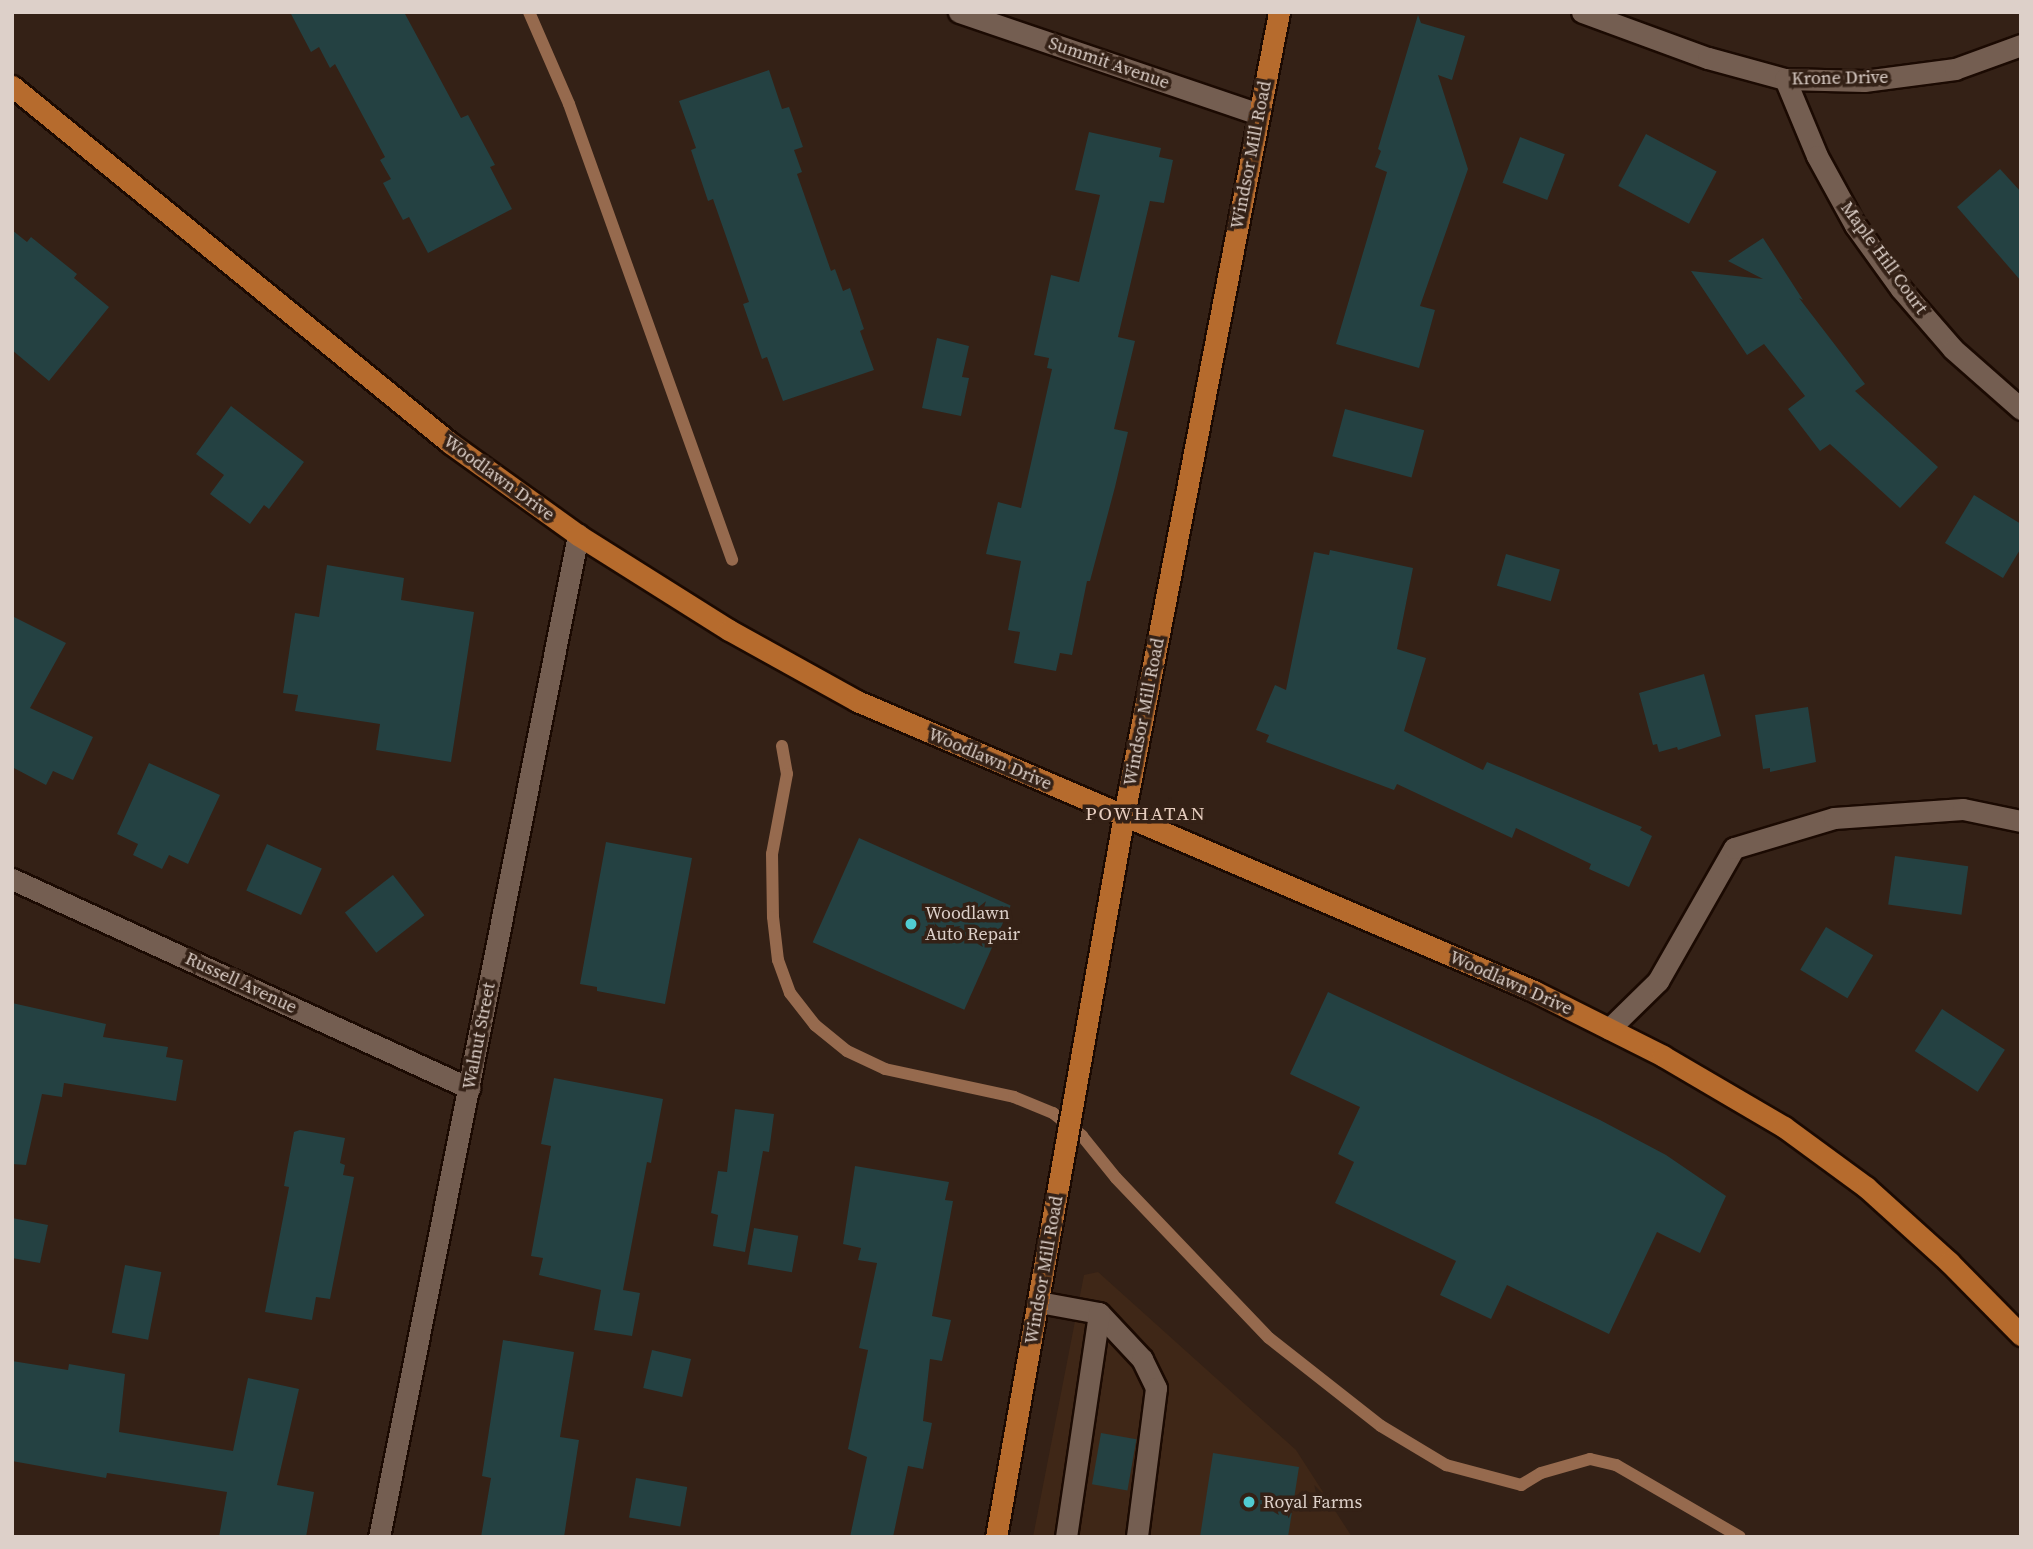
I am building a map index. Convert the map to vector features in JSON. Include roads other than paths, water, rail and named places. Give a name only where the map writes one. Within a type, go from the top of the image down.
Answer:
[{"type":"main road","name":"Windsor Mill Road","points":[[996,1537],[1124,815],[1279,12]]},
{"type":"main road","name":"Woodlawn Drive","points":[[12,86],[450,443],[578,535],[729,630],[858,701],[1534,991],[1663,1056],[1784,1126],[1866,1187],[1948,1262],[2021,1335]]},
{"type":"street","name":"Summit Avenue","points":[[959,12],[1259,114]]},
{"type":"street","name":"Krone Drive","points":[[1582,12],[1708,58],[1785,79],[1864,81],[1955,69],[2021,45]]},
{"type":"street","name":"Maple Hill Court","points":[[1785,79],[1817,156],[1855,225],[1901,289],[1953,349],[2021,409]]},
{"type":"street","name":"Walnut Street","points":[[379,1537],[578,535]]},
{"type":"street","points":[[1609,1029],[1658,981],[1734,848],[1834,818],[1963,809],[2021,821]]},
{"type":"street","name":"Russell Avenue","points":[[12,879],[469,1087]]},
{"type":"street","points":[[1039,1302],[1099,1312],[1142,1359],[1156,1388],[1137,1537]]},
{"type":"street","points":[[1066,1537],[1099,1312]]},
{"type":"waterway","points":[[529,12],[569,104],[732,560]]},
{"type":"waterway","points":[[782,746],[787,774],[772,854],[773,917],[778,960],[790,993],[815,1025],[847,1051],[885,1069],[1014,1097],[1053,1113],[1082,1136],[1116,1178],[1269,1338],[1381,1426],[1446,1465],[1521,1485],[1541,1473],[1590,1459],[1616,1465],[1740,1537]]},
{"type":"place","name":"Woodlawn Auto Repair","points":[[911,924]]},
{"type":"place","name":"Royal Farms","points":[[1249,1502]]},
{"type":"district","name":"POWHATAN","points":[[1146,814]]}]
